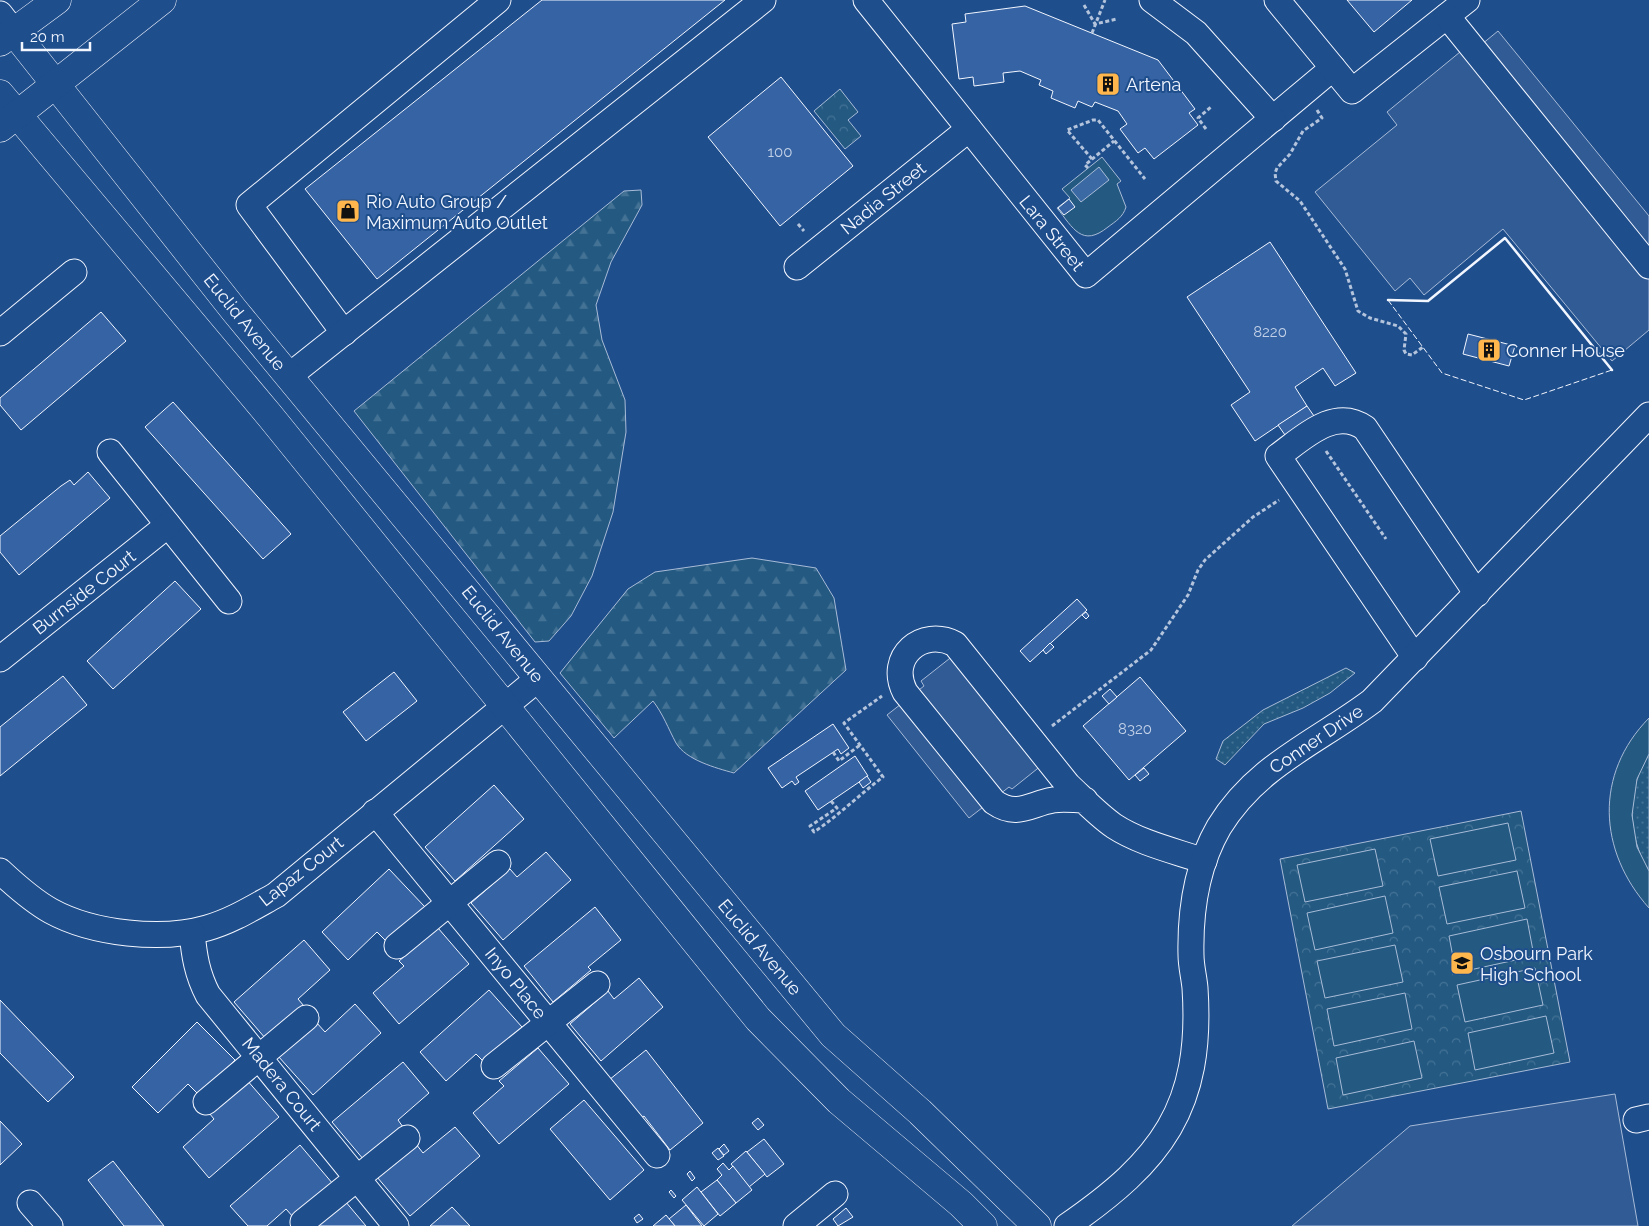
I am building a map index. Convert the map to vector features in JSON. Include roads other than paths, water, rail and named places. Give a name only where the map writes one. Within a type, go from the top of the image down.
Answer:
[{"type":"main road","points":[[5,29],[57,0]]},
{"type":"main road","points":[[9,121],[56,86],[162,0]]},
{"type":"main road","name":"Euclid Avenue","points":[[5,29],[56,86],[289,376],[832,1035],[920,1112],[1038,1226]]},
{"type":"main road","points":[[0,94],[9,121],[257,401],[758,1019],[839,1101],[961,1204],[983,1226]]},
{"type":"street","points":[[344,333],[249,205],[498,0]]},
{"type":"street","points":[[289,376],[763,0]]},
{"type":"street","name":"Lara Street","points":[[866,0],[1086,275],[1333,68]]},
{"type":"street","points":[[1152,0],[1196,33],[1273,119]]},
{"type":"street","points":[[1276,0],[1352,90],[1457,6],[1649,266]]},
{"type":"street","name":"Nadia Street","points":[[797,267],[969,128]]},
{"type":"street","points":[[0,333],[74,272]]},
{"type":"street","name":"Conner Drive","points":[[1067,1226],[1110,1195],[1149,1158],[1172,1124],[1182,1098],[1192,1065],[1196,1026],[1191,957],[1192,919],[1198,882],[1204,861],[1219,828],[1254,783],[1280,761],[1338,726],[1372,701],[1649,415]]},
{"type":"street","points":[[1415,658],[1278,456],[1313,431],[1336,420],[1357,423],[1365,428],[1476,594]]},
{"type":"street","points":[[110,452],[229,601]]},
{"type":"street","name":"Burnside Court","points":[[0,659],[168,525]]},
{"type":"street","points":[[1085,800],[1053,800],[1014,810],[1003,809],[994,802],[905,692],[900,678],[900,668],[903,660],[920,642],[932,638],[946,639],[956,644],[1068,785],[1085,800],[1115,827],[1204,861]]},
{"type":"street","name":"Lapaz Court","points":[[0,871],[52,911],[86,924],[122,932],[159,934],[192,932],[240,915],[276,894],[538,678]]},
{"type":"street","name":"Inyo Place","points":[[375,812],[658,1155]]},
{"type":"street","points":[[398,946],[498,863]]},
{"type":"street","name":"Madera Court","points":[[192,932],[194,958],[208,995],[396,1226]]},
{"type":"street","points":[[494,1066],[598,984]]},
{"type":"street","points":[[206,1102],[306,1018]]},
{"type":"street","points":[[303,1222],[407,1138]]},
{"type":"street","points":[[796,1226],[835,1194]]},
{"type":"street","points":[[30,1203],[50,1226]]},
{"type":"place","name":"Artena","points":[[1108,84]]},
{"type":"place","name":"Rio Auto Group / Maximum Auto Outlet","points":[[348,211]]},
{"type":"place","name":"Conner House","points":[[1489,350]]},
{"type":"place","name":"Osbourn Park High School","points":[[1462,963]]}]
